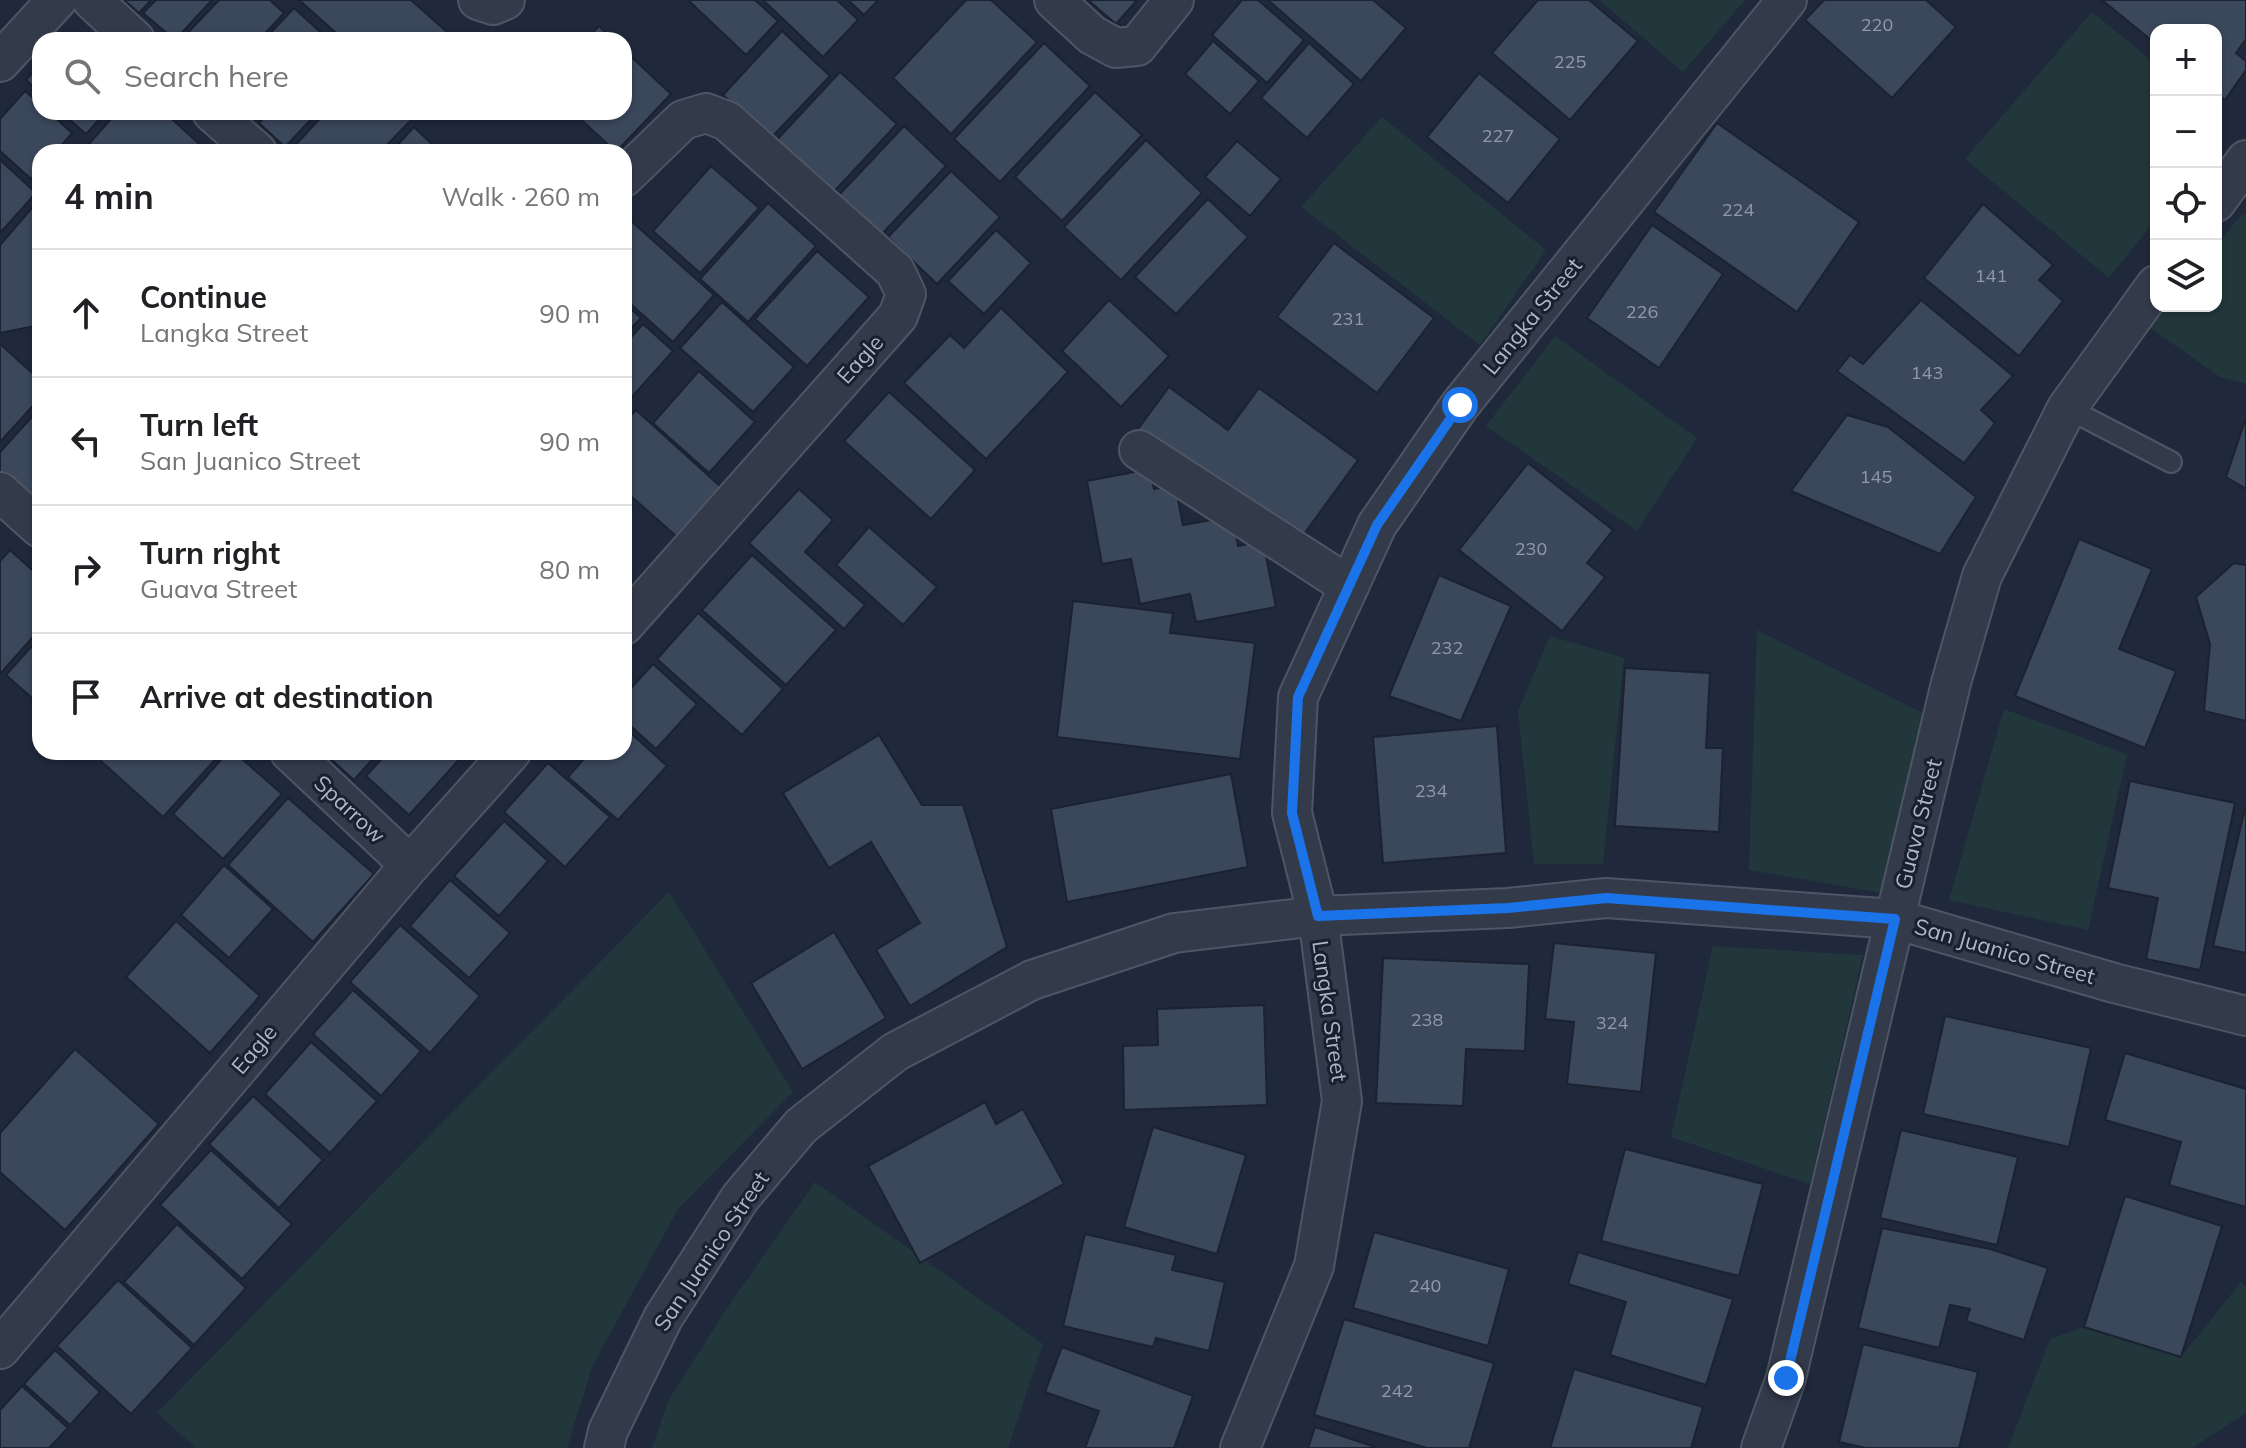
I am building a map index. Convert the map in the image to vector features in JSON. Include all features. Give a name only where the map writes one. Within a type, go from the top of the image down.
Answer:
[{"type":"street","points":[[0,62],[57,0]]},
{"type":"street","points":[[92,0],[126,32]]},
{"type":"street","points":[[478,0],[493,5],[505,0]]},
{"type":"street","points":[[1054,0],[1092,35],[1116,48],[1137,46],[1174,0]]},
{"type":"street","name":"Langka Street","points":[[1240,1448],[1314,1266],[1342,1101],[1318,916],[1292,813],[1298,697],[1377,525],[1460,405],[1787,0]]},
{"type":"street","name":"Eagle","points":[[632,169],[683,120],[706,113],[727,121],[895,271],[906,294],[898,316],[632,616]]},
{"type":"street","points":[[219,120],[239,144]]},
{"type":"street","points":[[2222,194],[2246,160]]},
{"type":"street","name":"Guava Street","points":[[1761,1448],[1786,1378],[1951,683],[1982,576],[2067,408],[2150,293]]},
{"type":"street","points":[[1139,450],[1349,586]]},
{"type":"street","points":[[0,492],[32,521]]},
{"type":"street","name":"Sparrow","points":[[298,760],[410,865]]},
{"type":"street","name":"Eagle","points":[[0,1349],[410,865],[504,760]]},
{"type":"street","name":"San Juanico Street","points":[[604,1448],[608,1431],[663,1318],[740,1198],[801,1126],[895,1052],[1032,980],[1174,933],[1318,916],[1508,908],[1606,898],[1895,919],[2114,983],[2246,1016]]},
{"type":"lane","points":[[2067,408],[2171,462]]},
{"type":"green space","points":[[1599,0],[1745,0],[1683,72]]},
{"type":"green space","points":[[2092,12],[2150,59],[2150,227],[2109,278],[1965,159]]},
{"type":"green space","points":[[1382,117],[1546,250],[1480,345],[1301,207]]},
{"type":"green space","points":[[2242,214],[2246,216],[2246,384],[2220,377],[2149,327],[2161,312],[2222,312],[2222,239]]},
{"type":"green space","points":[[1555,336],[1697,438],[1637,531],[1486,426]]},
{"type":"green space","points":[[1757,630],[1933,718],[1888,894],[1749,870]]},
{"type":"green space","points":[[1550,636],[1624,658],[1603,864],[1534,864],[1518,711]]},
{"type":"green space","points":[[2004,709],[2127,754],[2088,930],[1949,900]]},
{"type":"green space","points":[[669,892],[793,1092],[678,1209],[592,1367],[567,1448],[196,1448],[157,1413]]},
{"type":"green space","points":[[1713,946],[1863,955],[1810,1184],[1671,1137]]},
{"type":"green space","points":[[815,1182],[1043,1344],[1008,1448],[652,1448],[668,1401],[723,1314]]},
{"type":"green space","points":[[2241,1282],[2246,1287],[2246,1413],[2192,1448],[2008,1448],[2050,1339],[2084,1327],[2181,1357]]},
{"type":"building","points":[[124,0],[151,0],[139,13]]},
{"type":"building","points":[[156,0],[212,0],[182,32],[166,32],[143,13]]},
{"type":"building","points":[[219,0],[270,0],[284,13],[266,32],[189,32]]},
{"type":"building","points":[[299,0],[411,0],[447,32],[335,32]]},
{"type":"building","points":[[688,0],[755,0],[778,21],[746,55]]},
{"type":"building","points":[[763,0],[837,0],[858,20],[823,57]]},
{"type":"building","points":[[848,0],[878,0],[864,15]]},
{"type":"building","points":[[966,0],[991,0],[1037,42],[951,134],[893,78]]},
{"type":"building","points":[[1088,0],[1137,0],[1116,24]]},
{"type":"building","points":[[1242,0],[1258,0],[1304,40],[1267,83],[1212,35]]},
{"type":"building","points":[[1268,0],[1373,0],[1406,28],[1361,81]]},
{"type":"building","points":[[1538,0],[1589,0],[1638,41],[1570,120],[1492,53]]},
{"type":"building","points":[[1824,0],[1926,0],[1956,27],[1892,98],[1805,20]]},
{"type":"building","points":[[2102,0],[2246,0],[2246,39],[2236,53],[2246,61],[2246,70],[2225,100],[2222,98],[2222,24],[2150,24],[2150,39]]},
{"type":"building","points":[[294,8],[320,32],[272,32]]},
{"type":"building","points":[[782,31],[830,76],[770,139],[723,95]]},
{"type":"building","points":[[1213,41],[1259,81],[1230,114],[1185,74]]},
{"type":"building","points":[[1044,43],[1090,86],[1000,182],[954,139]]},
{"type":"building","points":[[1309,43],[1354,84],[1307,138],[1261,98]]},
{"type":"building","points":[[632,57],[671,94],[624,144],[607,144],[582,120],[632,120]]},
{"type":"building","points":[[840,72],[897,124],[828,198],[772,145]]},
{"type":"building","points":[[1479,73],[1560,139],[1508,203],[1427,137]]},
{"type":"building","points":[[25,91],[32,97],[32,120],[58,120],[72,133],[63,144],[32,144],[31,179],[0,151],[0,119]]},
{"type":"building","points":[[1095,92],[1142,135],[1062,221],[1015,177]]},
{"type":"building","points":[[70,120],[99,120],[86,134]]},
{"type":"building","points":[[110,120],[173,120],[199,144],[89,144]]},
{"type":"building","points":[[262,120],[310,120],[288,144],[282,144],[259,123]]},
{"type":"building","points":[[319,120],[411,120],[388,144],[296,144]]},
{"type":"building","points":[[1717,123],[1859,222],[1797,312],[1654,212]]},
{"type":"building","points":[[904,126],[946,166],[879,237],[837,197]]},
{"type":"building","points":[[414,127],[432,144],[398,144]]},
{"type":"building","points":[[1146,140],[1202,193],[1121,280],[1064,227]]},
{"type":"building","points":[[1237,141],[1281,179],[1250,216],[1205,177]]},
{"type":"building","points":[[0,160],[32,189],[32,197],[0,233]]},
{"type":"building","points":[[711,166],[759,208],[700,273],[653,231]]},
{"type":"building","points":[[951,171],[1000,217],[937,284],[888,237]]},
{"type":"building","points":[[1208,199],[1248,237],[1176,314],[1135,277]]},
{"type":"building","points":[[768,203],[816,246],[748,322],[700,279]]},
{"type":"building","points":[[1983,204],[2053,265],[2039,280],[2063,301],[2019,356],[1924,278]]},
{"type":"building","points":[[32,208],[32,327],[0,333],[0,245]]},
{"type":"building","points":[[632,222],[714,295],[673,342],[632,305]]},
{"type":"building","points":[[1652,225],[1723,274],[1659,368],[1587,318]]},
{"type":"building","points":[[996,230],[1031,263],[984,314],[948,281]]},
{"type":"building","points":[[1334,243],[1434,318],[1377,393],[1277,317]]},
{"type":"building","points":[[817,251],[869,297],[807,366],[755,319]]},
{"type":"building","points":[[1109,300],[1169,356],[1121,407],[1062,351]]},
{"type":"building","points":[[1921,300],[2013,376],[1981,410],[1995,423],[1964,463],[1837,371],[1850,355],[1863,364]]},
{"type":"building","points":[[722,302],[794,367],[753,412],[680,348]]},
{"type":"building","points":[[1001,308],[1068,372],[986,459],[904,383],[950,335],[964,348]]},
{"type":"building","points":[[632,310],[641,318],[632,328]]},
{"type":"building","points":[[643,324],[673,351],[632,397],[632,336]]},
{"type":"building","points":[[0,344],[32,373],[32,407],[0,442]]},
{"type":"building","points":[[699,371],[755,422],[709,473],[653,423]]},
{"type":"building","points":[[1169,387],[1228,430],[1259,388],[1358,460],[1296,545],[1138,429]]},
{"type":"building","points":[[889,392],[975,470],[931,519],[844,441]]},
{"type":"building","points":[[636,410],[721,487],[676,536],[632,497],[632,414]]},
{"type":"building","points":[[1847,415],[1888,427],[1976,497],[1940,554],[1791,491]]},
{"type":"building","points":[[32,417],[32,501],[0,481],[0,452]]},
{"type":"building","points":[[2246,418],[2246,489],[2226,477]]},
{"type":"building","points":[[1528,463],[1613,530],[1587,563],[1605,577],[1562,631],[1459,550]]},
{"type":"building","points":[[1150,469],[1154,489],[1175,485],[1183,525],[1233,516],[1238,546],[1263,541],[1276,607],[1196,622],[1190,594],[1140,604],[1131,559],[1102,564],[1087,481]]},
{"type":"building","points":[[799,489],[833,520],[805,552],[865,605],[844,629],[749,543]]},
{"type":"building","points":[[869,527],[937,587],[903,625],[836,565]]},
{"type":"building","points":[[2079,539],[2152,569],[2119,649],[2176,671],[2145,748],[2015,696]]},
{"type":"building","points":[[10,550],[32,570],[32,638],[0,674],[0,561]]},
{"type":"building","points":[[752,555],[836,630],[786,685],[702,610]]},
{"type":"building","points":[[2234,563],[2246,565],[2246,721],[2204,711],[2210,644],[2196,597]]},
{"type":"building","points":[[1439,575],[1511,606],[1461,721],[1389,696]]},
{"type":"building","points":[[1073,601],[1173,613],[1170,633],[1255,643],[1240,759],[1057,737]]},
{"type":"building","points":[[698,613],[783,689],[742,735],[657,659]]},
{"type":"building","points":[[32,646],[32,698],[6,675]]},
{"type":"building","points":[[653,664],[697,704],[656,749],[632,727],[632,687]]},
{"type":"building","points":[[1625,668],[1710,673],[1706,748],[1723,748],[1719,832],[1615,826]]},
{"type":"building","points":[[1497,726],[1506,853],[1383,863],[1373,737]]},
{"type":"building","points":[[632,734],[667,766],[618,820],[568,777],[583,760],[632,760]]},
{"type":"building","points":[[879,735],[922,805],[963,805],[1007,947],[910,1006],[876,950],[920,923],[871,842],[829,868],[783,793]]},
{"type":"building","points":[[100,760],[215,760],[163,817]]},
{"type":"building","points":[[221,760],[243,760],[282,794],[223,859],[173,814]]},
{"type":"building","points":[[332,760],[372,760],[354,780]]},
{"type":"building","points":[[381,760],[459,760],[409,815],[366,776]]},
{"type":"building","points":[[548,763],[610,817],[565,867],[504,812]]},
{"type":"building","points":[[1231,774],[1248,867],[1067,902],[1051,809]]},
{"type":"building","points":[[2130,781],[2235,803],[2200,970],[2146,959],[2158,898],[2108,888]]},
{"type":"building","points":[[288,798],[374,874],[313,942],[228,865]]},
{"type":"building","points":[[2246,804],[2246,953],[2213,946]]},
{"type":"building","points":[[504,821],[548,861],[499,916],[454,876]]},
{"type":"building","points":[[224,865],[273,909],[229,958],[181,915]]},
{"type":"building","points":[[450,880],[510,933],[469,978],[410,926]]},
{"type":"building","points":[[176,921],[260,996],[210,1053],[126,977]]},
{"type":"building","points":[[400,925],[480,996],[430,1053],[350,982]]},
{"type":"building","points":[[834,932],[886,1018],[802,1069],[751,983]]},
{"type":"building","points":[[1554,943],[1656,953],[1641,1092],[1567,1084],[1574,1022],[1545,1019]]},
{"type":"building","points":[[1383,958],[1529,964],[1525,1051],[1466,1049],[1463,1106],[1376,1103]]},
{"type":"building","points":[[353,990],[421,1051],[381,1096],[313,1034]]},
{"type":"building","points":[[1264,1005],[1267,1105],[1124,1110],[1123,1046],[1158,1045],[1157,1009]]},
{"type":"building","points":[[1945,1016],[2091,1048],[2069,1147],[1923,1114]]},
{"type":"building","points":[[311,1042],[377,1101],[330,1153],[265,1094]]},
{"type":"building","points":[[75,1049],[159,1124],[65,1230],[0,1172],[0,1133]]},
{"type":"building","points":[[2125,1053],[2246,1089],[2246,1207],[2169,1185],[2181,1142],[2105,1120]]},
{"type":"building","points":[[253,1096],[323,1160],[279,1208],[209,1144]]},
{"type":"building","points":[[985,1102],[996,1124],[1023,1109],[1064,1184],[920,1263],[868,1166]]},
{"type":"building","points":[[1153,1127],[1246,1155],[1217,1254],[1124,1227]]},
{"type":"building","points":[[1901,1130],[2018,1157],[1997,1245],[1880,1218]]},
{"type":"building","points":[[1625,1149],[1763,1184],[1739,1276],[1601,1241]]},
{"type":"building","points":[[211,1150],[292,1224],[242,1279],[160,1205]]},
{"type":"building","points":[[2125,1196],[2222,1226],[2181,1357],[2084,1327]]},
{"type":"building","points":[[177,1224],[246,1288],[194,1345],[124,1282]]},
{"type":"building","points":[[1882,1228],[1990,1249],[2048,1268],[2024,1340],[1966,1321],[1970,1309],[1950,1305],[1939,1348],[1858,1328]]},
{"type":"building","points":[[1374,1232],[1509,1269],[1488,1346],[1353,1308]]},
{"type":"building","points":[[1085,1234],[1176,1255],[1172,1270],[1225,1282],[1209,1351],[1156,1338],[1153,1347],[1063,1326]]},
{"type":"building","points":[[1578,1252],[1733,1299],[1706,1385],[1610,1355],[1626,1302],[1568,1284]]},
{"type":"building","points":[[118,1280],[192,1348],[131,1414],[57,1346]]},
{"type":"building","points":[[1344,1319],[1494,1363],[1469,1448],[1427,1448],[1314,1415]]},
{"type":"building","points":[[1863,1344],[1978,1372],[1959,1448],[1866,1448],[1839,1442]]},
{"type":"building","points":[[1062,1347],[1193,1396],[1174,1448],[1085,1448],[1099,1411],[1045,1392]]},
{"type":"building","points":[[55,1350],[100,1392],[70,1425],[24,1384]]},
{"type":"building","points":[[1574,1369],[1703,1407],[1691,1448],[1550,1448]]},
{"type":"building","points":[[22,1386],[68,1428],[49,1448],[0,1448],[0,1410]]},
{"type":"building","points":[[1315,1427],[1378,1448],[1308,1448]]},
{"type":"route","points":[[1460,405],[1377,525],[1298,697],[1292,813],[1318,916],[1508,908],[1606,898],[1895,919],[1786,1378]]}]
